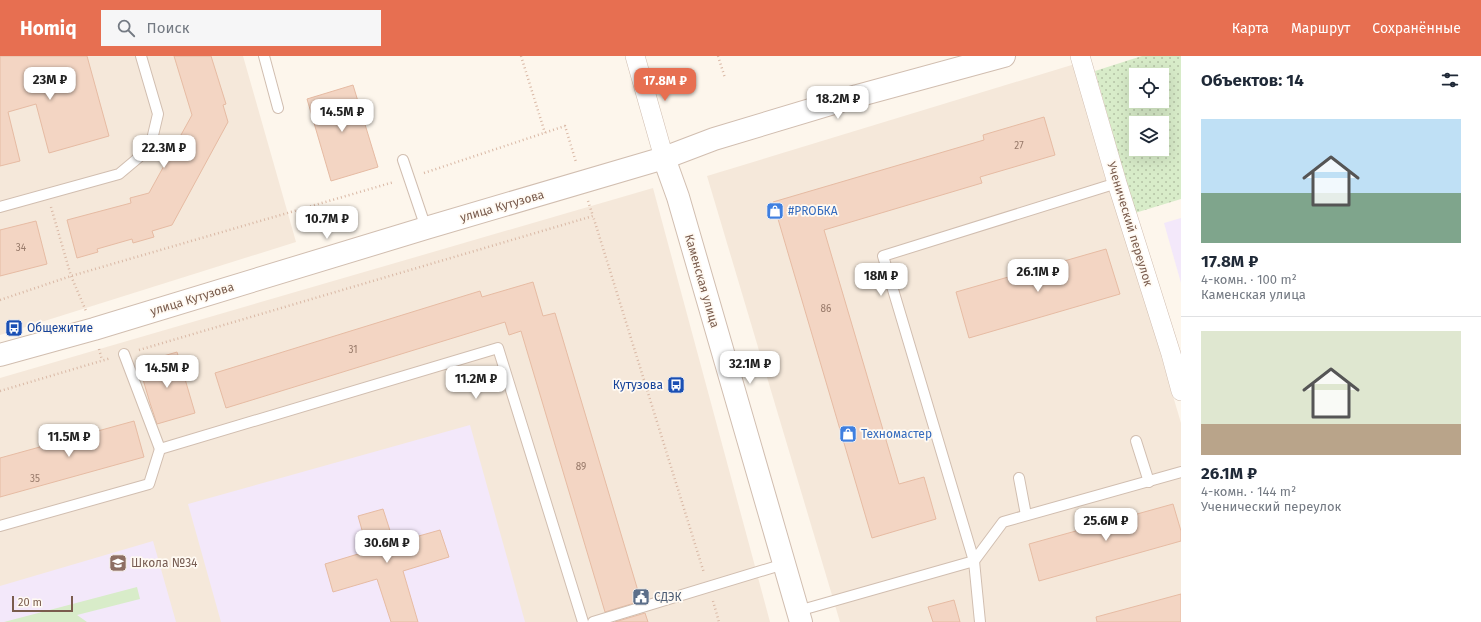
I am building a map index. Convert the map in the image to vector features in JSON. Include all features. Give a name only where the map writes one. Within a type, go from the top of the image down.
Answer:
[{"type":"street","name":"Каменская улица","points":[[635,56],[664,158],[678,197],[799,616]]},
{"type":"street","name":"улица Кутузова","points":[[0,355],[664,158],[714,139],[849,98],[1004,56]]},
{"type":"street","name":"Ученический переулок","points":[[1080,56],[1181,391]]},
{"type":"lane","points":[[0,208],[119,174],[150,148],[158,114],[141,56]]},
{"type":"lane","points":[[264,56],[278,108]]},
{"type":"lane","points":[[403,160],[426,228]]},
{"type":"lane","points":[[980,622],[974,561],[883,256],[1118,183]]},
{"type":"lane","points":[[160,449],[498,348],[583,622]]},
{"type":"lane","points":[[0,526],[149,484],[160,449],[124,354]]},
{"type":"lane","points":[[1136,441],[1149,482]]},
{"type":"lane","points":[[799,616],[974,561],[1003,522],[1181,472]]},
{"type":"lane","points":[[1019,478],[1026,515]]},
{"type":"lane","points":[[593,622],[784,564]]},
{"type":"path","points":[[521,56],[545,133]]},
{"type":"path","points":[[718,56],[725,78]]},
{"type":"path","points":[[0,300],[71,276],[409,177],[565,126]]},
{"type":"path","points":[[48,194],[71,276],[94,328],[102,360]]},
{"type":"shaded area","points":[[0,56],[243,56],[296,242],[0,335]]},
{"type":"shaded area","points":[[1075,64],[1181,423],[1181,622],[840,622],[707,176]]},
{"type":"shaded area","points":[[653,188],[770,622],[0,622],[0,378]]},
{"type":"shaded area","points":[[1181,218],[1181,283],[1164,223]]},
{"type":"shaded area","points":[[470,425],[525,622],[221,622],[188,504]]},
{"type":"shaded area","name":"Школа №34","points":[[153,541],[176,622],[0,622],[0,586]]},
{"type":"green space","points":[[1142,56],[1181,56],[1181,199],[1135,213],[1095,71]]},
{"type":"green space","points":[[137,587],[140,599],[77,615],[87,622],[4,622]]},
{"type":"building","points":[[0,56],[87,56],[109,136],[49,153],[36,104],[8,112],[20,161],[0,166]]},
{"type":"building","points":[[174,56],[211,56],[226,104],[223,105],[228,122],[172,225],[152,231],[154,237],[133,243],[132,239],[97,249],[98,252],[77,258],[67,220],[131,203],[130,198],[149,193],[192,115]]},
{"type":"building","points":[[353,85],[378,167],[331,181],[307,99]]},
{"type":"building","points":[[1044,117],[1055,155],[980,177],[982,183],[824,230],[899,484],[924,477],[936,519],[872,538],[773,202],[984,140],[983,135]]},
{"type":"building","points":[[36,221],[47,264],[0,276],[0,230]]},
{"type":"building","points":[[1106,249],[1120,294],[969,338],[956,292]]},
{"type":"building","points":[[533,282],[543,316],[555,313],[641,601],[605,612],[521,331],[509,335],[505,322],[226,408],[215,373],[480,291],[482,297]]},
{"type":"building","points":[[177,352],[195,413],[157,424],[139,366],[161,360],[160,357]]},
{"type":"building","points":[[134,421],[144,457],[0,497],[0,458]]},
{"type":"building","points":[[1173,504],[1181,531],[1181,541],[1039,581],[1029,544]]},
{"type":"building","points":[[383,509],[394,543],[440,530],[449,557],[403,571],[418,622],[391,622],[377,579],[333,592],[325,564],[368,551],[358,516]]},
{"type":"building","points":[[1181,594],[1181,622],[1097,622],[1096,617]]},
{"type":"building","points":[[954,600],[960,622],[933,622],[928,607]]},
{"type":"building","points":[[645,613],[648,622],[615,622]]},
{"type":"place","name":"#PROБКА","points":[[775,211]]},
{"type":"place","name":"Общежитие","points":[[14,328]]},
{"type":"place","name":"Кутузова","points":[[676,385]]},
{"type":"place","name":"Техномастер","points":[[848,434]]},
{"type":"place","name":"Школа №34","points":[[118,563]]},
{"type":"place","name":"СДЭК","points":[[641,597]]}]
